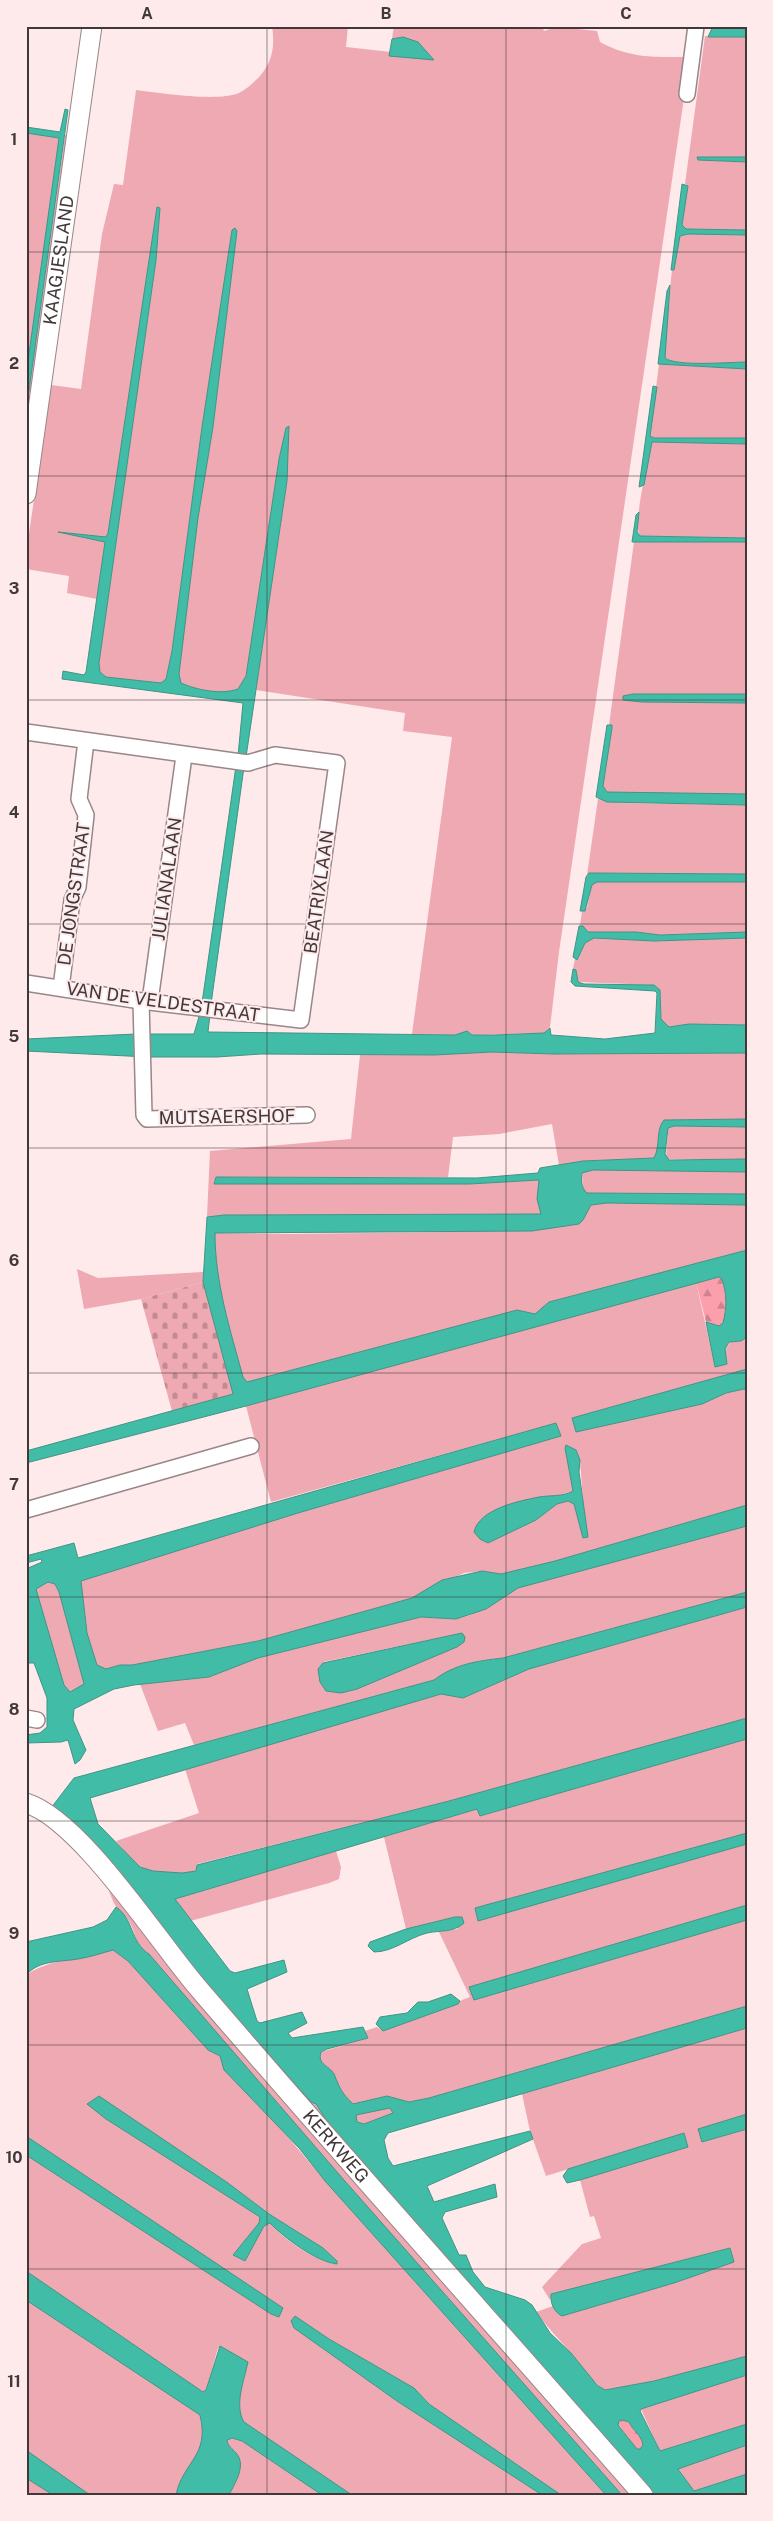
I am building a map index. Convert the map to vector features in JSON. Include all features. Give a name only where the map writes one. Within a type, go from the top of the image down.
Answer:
[{"type":"street","name":"KAAGJESLAND","points":[[26,494],[92,26]]},
{"type":"street","points":[[687,94],[696,26]]},
{"type":"street","points":[[26,732],[184,756]]},
{"type":"street","name":"DE JONGSTRAAT","points":[[61,988],[72,900],[78,888],[86,815],[79,799],[86,741]]},
{"type":"street","name":"BEATRIXLAAN","points":[[184,756],[248,763],[275,755],[337,763],[301,1020]]},
{"type":"street","name":"JULIANALAAN","points":[[145,1001],[184,756]]},
{"type":"street","name":"VAN DE VELDESTRAAT","points":[[26,983],[145,1001],[301,1020]]},
{"type":"street","name":"MUTSAERSHOF","points":[[145,1001],[140,1036],[144,1115],[147,1119],[307,1115]]},
{"type":"street","points":[[26,1510],[251,1446]]},
{"type":"street","name":"KERKWEG","points":[[26,1803],[49,1815],[82,1843],[197,1987],[643,2495]]},
{"type":"green space","points":[[272,26],[348,26],[346,47],[391,52],[390,55],[403,37],[392,39],[394,26],[542,26],[544,31],[557,27],[597,31],[600,42],[622,52],[655,57],[690,57],[559,952],[550,1027],[544,1033],[472,1035],[467,1031],[455,1035],[412,1034],[452,737],[403,731],[405,713],[256,690],[287,481],[286,428],[279,459],[246,676],[238,689],[224,692],[202,690],[181,683],[179,674],[181,650],[198,518],[213,427],[237,231],[235,228],[232,230],[202,427],[172,651],[166,679],[161,683],[106,677],[100,672],[99,663],[156,260],[160,208],[157,207],[108,533],[106,537],[65,533],[105,542],[97,599],[67,593],[69,576],[26,569],[26,554],[51,385],[81,389],[102,234],[114,184],[123,185],[136,90],[203,97],[229,96],[239,93],[258,78],[268,65],[273,46]]},
{"type":"green space","points":[[705,36],[747,37],[747,157],[697,157],[698,160],[747,162],[747,230],[686,229],[682,225],[688,186],[685,184]]},
{"type":"green space","points":[[26,133],[59,138],[26,375]]},
{"type":"green space","points":[[65,135],[72,136],[26,458],[26,412]]},
{"type":"green space","points":[[688,234],[747,235],[747,362],[692,363],[671,361],[665,358],[672,270],[674,270],[680,236]]},
{"type":"green space","points":[[659,364],[747,369],[747,438],[654,438],[650,436]]},
{"type":"green space","points":[[652,442],[747,444],[747,538],[640,536],[638,530],[639,506]]},
{"type":"green space","points":[[634,542],[747,542],[747,694],[633,694],[623,697],[642,702],[747,703],[747,794],[614,794],[607,792],[603,786],[612,725],[609,725]]},
{"type":"green space","points":[[598,799],[622,803],[747,805],[747,874],[598,873],[587,875]]},
{"type":"green space","points":[[597,882],[747,882],[747,932],[660,935],[636,932],[588,932],[580,926],[582,911],[587,908],[592,885]]},
{"type":"green space","points":[[593,938],[654,941],[747,938],[747,1025],[689,1024],[669,1027],[661,1019],[660,990],[654,985],[578,982],[576,971],[573,969],[575,959],[577,960],[585,943]]},
{"type":"green space","points":[[492,1052],[553,1054],[747,1053],[747,1119],[664,1120],[661,1124],[654,1158],[583,1161],[559,1165],[552,1124],[499,1134],[453,1137],[448,1177],[216,1177],[214,1183],[469,1184],[540,1180],[541,1214],[224,1215],[207,1217],[210,1151],[351,1139],[360,1055]]},
{"type":"green space","points":[[674,1126],[747,1127],[747,1159],[666,1159],[668,1128]]},
{"type":"green space","points":[[593,1170],[747,1172],[747,1194],[586,1193],[583,1189],[582,1173]]},
{"type":"green space","points":[[607,1203],[747,1205],[747,1250],[549,1302],[535,1314],[517,1310],[247,1382],[243,1377],[220,1288],[215,1233],[532,1231],[583,1220],[591,1205]]},
{"type":"green space","points":[[77,1269],[98,1278],[203,1272],[203,1282],[141,1299],[84,1309]]},
{"type":"green space","points":[[719,1277],[722,1279],[726,1301],[723,1324],[719,1326],[706,1322],[696,1282]]},
{"type":"green space","points":[[203,1282],[233,1394],[172,1411],[141,1299]]},
{"type":"green space","points":[[696,1282],[715,1367],[730,1342],[741,1341],[747,1337],[747,1369],[572,1418],[576,1432],[702,1404],[726,1393],[744,1389],[747,1391],[747,1505],[555,1561],[501,1574],[482,1571],[464,1573],[412,1598],[258,1641],[106,1669],[97,1665],[87,1633],[80,1581],[298,1513],[561,1436],[556,1423],[271,1502],[246,1406]],"holes":[[[565,1448],[576,1454],[580,1460],[583,1502],[577,1516],[574,1503],[568,1501],[557,1504],[536,1520],[488,1543],[484,1516],[540,1497],[556,1496],[573,1491]]]},
{"type":"green space","points":[[747,1526],[747,1592],[503,1658],[467,1664],[450,1670],[434,1680],[194,1745],[185,1723],[158,1731],[140,1684],[209,1677],[258,1658],[421,1617],[456,1619],[470,1615],[517,1588]],"holes":[[[462,1633],[464,1642],[450,1650],[414,1663],[373,1682],[341,1693],[323,1662]]]},
{"type":"green space","points":[[48,1582],[55,1584],[59,1592],[84,1685],[69,1692],[64,1685],[36,1589]]},
{"type":"green space","points":[[747,1607],[747,1718],[449,1801],[197,1864],[196,1871],[168,1874],[147,1870],[134,1862],[116,1841],[199,1813],[185,1769],[441,1694],[463,1698],[529,1669]]},
{"type":"green space","points":[[747,1739],[747,1833],[475,1908],[478,1921],[747,1844],[747,1905],[470,1987],[474,2000],[747,1920],[747,2006],[429,2098],[409,2102],[387,2096],[353,2104],[340,2087],[332,2071],[322,2062],[321,2052],[368,2038],[365,2031],[377,2027],[383,2031],[458,2004],[460,2001],[470,1997],[439,1932],[458,1929],[455,1917],[406,1929],[384,1837],[477,1809],[481,1816]]},
{"type":"green space","points":[[336,1851],[341,1867],[339,1879],[329,1883],[190,1921],[175,1902],[175,1899]]},
{"type":"green space","points":[[99,1853],[206,1984],[311,2102],[316,2104],[328,2123],[653,2495],[622,2495],[344,2180],[149,1954],[144,1951],[125,1915],[112,1899]]},
{"type":"green space","points":[[113,1950],[128,1961],[208,2050],[220,2056],[325,2181],[606,2495],[561,2495],[429,2404],[414,2388],[329,2339],[295,2316],[291,2322],[294,2328],[397,2401],[542,2495],[352,2495],[244,2422],[241,2415],[240,2401],[248,2362],[218,2348],[206,2390],[203,2392],[26,2271],[26,2155],[271,2314],[279,2317],[283,2309],[26,2136],[27,1974],[58,1961]],"holes":[[[99,2096],[228,2183],[269,2214],[323,2248],[337,2261],[334,2264],[308,2253],[283,2236],[270,2223],[264,2226],[245,2261],[233,2255],[259,2223],[260,2217],[106,2119],[88,2104]]]},
{"type":"green space","points":[[747,2028],[747,2114],[698,2129],[703,2142],[747,2129],[747,2356],[654,2381],[605,2390],[591,2378],[536,2312],[553,2306],[562,2316],[674,2283],[733,2262],[729,2248],[551,2294],[550,2300],[542,2287],[582,2244],[601,2238],[594,2216],[590,2217],[580,2180],[688,2146],[684,2133],[546,2176],[530,2131],[522,2094]]},
{"type":"green space","points":[[390,2107],[393,2113],[364,2124],[357,2122],[355,2115]]},
{"type":"green space","points":[[26,2300],[200,2415],[202,2440],[199,2450],[180,2483],[176,2495],[90,2495],[26,2450]]},
{"type":"green space","points":[[747,2375],[747,2424],[660,2451],[641,2409]]},
{"type":"green space","points":[[619,2421],[629,2422],[641,2438],[643,2445],[640,2449],[637,2449],[618,2424]]},
{"type":"green space","points":[[232,2438],[242,2441],[322,2495],[229,2495],[238,2477],[237,2454],[228,2446],[227,2440]]},
{"type":"green space","points":[[747,2445],[747,2474],[694,2491],[678,2468]]},
{"type":"green space","points":[[26,2478],[53,2495],[26,2495]]},
{"type":"shaded area","points":[[713,26],[747,26],[747,37],[708,37]]},
{"type":"shaded area","points":[[403,37],[418,42],[434,60],[389,56],[392,39]]},
{"type":"shaded area","points":[[65,109],[68,110],[26,412],[26,375],[59,138],[26,133],[26,127],[60,132]]},
{"type":"shaded area","points":[[697,157],[747,157],[747,162],[698,160]]},
{"type":"shaded area","points":[[682,184],[688,186],[682,225],[686,229],[747,230],[747,235],[688,234],[680,236],[674,270],[671,270]]},
{"type":"shaded area","points":[[157,207],[160,208],[156,260],[99,663],[100,672],[106,677],[161,683],[166,679],[172,651],[202,427],[232,230],[235,228],[237,231],[213,427],[198,518],[179,674],[181,683],[202,690],[217,692],[238,689],[246,676],[279,459],[286,428],[289,426],[287,481],[246,757],[238,756],[243,703],[62,679],[63,671],[84,675],[86,672],[105,542],[58,532],[106,537],[108,533]]},
{"type":"shaded area","points":[[670,285],[665,358],[671,361],[692,363],[747,362],[747,369],[658,364],[667,291]]},
{"type":"shaded area","points":[[653,386],[657,387],[650,436],[654,438],[747,438],[747,444],[652,442],[644,485],[639,487]]},
{"type":"shaded area","points":[[639,512],[637,532],[640,536],[747,538],[747,542],[632,542],[636,515]]},
{"type":"shaded area","points":[[633,694],[747,694],[747,703],[642,702],[623,700],[623,696]]},
{"type":"shaded area","points":[[607,725],[612,725],[612,728],[603,786],[607,792],[747,794],[747,805],[607,802],[596,797]]},
{"type":"shaded area","points":[[236,766],[244,767],[211,1004],[202,1003]]},
{"type":"shaded area","points":[[589,873],[747,874],[747,882],[597,882],[592,885],[585,911],[580,911],[586,877]]},
{"type":"shaded area","points":[[579,926],[583,926],[588,932],[636,932],[660,935],[747,932],[747,938],[654,941],[594,938],[585,943],[577,960],[573,957]]},
{"type":"shaded area","points":[[573,969],[576,970],[578,982],[584,984],[654,985],[660,990],[661,1019],[669,1027],[689,1024],[747,1025],[747,1053],[553,1054],[492,1052],[434,1055],[261,1054],[217,1057],[148,1057],[26,1051],[26,1039],[136,1034],[194,1034],[200,1013],[210,1015],[208,1032],[455,1035],[467,1031],[472,1035],[495,1035],[544,1033],[550,1028],[551,1035],[605,1039],[655,1033],[657,993],[655,991],[575,986],[571,982]]},
{"type":"shaded area","points":[[747,1119],[747,1127],[674,1126],[668,1128],[665,1154],[669,1160],[747,1159],[747,1172],[593,1170],[582,1173],[582,1178],[583,1186],[587,1193],[747,1194],[747,1205],[607,1203],[591,1205],[579,1224],[532,1231],[215,1233],[220,1288],[243,1377],[247,1382],[517,1310],[535,1314],[549,1302],[747,1250],[747,1337],[741,1341],[729,1342],[725,1349],[727,1364],[715,1367],[706,1322],[719,1326],[723,1323],[726,1296],[722,1279],[719,1277],[246,1406],[26,1463],[26,1451],[233,1394],[203,1282],[207,1217],[224,1215],[541,1214],[537,1199],[539,1180],[469,1184],[214,1184],[216,1177],[477,1178],[538,1173],[540,1168],[583,1161],[654,1158],[661,1124],[664,1120]]},
{"type":"shaded area","points":[[747,1369],[747,1391],[744,1389],[726,1393],[702,1404],[576,1432],[572,1418]]},
{"type":"shaded area","points":[[556,1423],[561,1436],[298,1513],[81,1581],[87,1633],[97,1665],[106,1669],[258,1641],[412,1598],[442,1580],[482,1571],[501,1574],[555,1561],[747,1505],[747,1526],[518,1588],[486,1609],[456,1619],[421,1617],[258,1658],[209,1677],[114,1689],[74,1709],[73,1720],[86,1750],[75,1764],[68,1740],[26,1743],[26,1735],[40,1733],[47,1727],[47,1698],[34,1663],[26,1663],[26,1641],[28,1640],[26,1569],[42,1562],[41,1559],[26,1563],[26,1556],[74,1543],[78,1558]],"holes":[[[48,1582],[55,1584],[59,1592],[84,1684],[70,1692],[64,1685],[36,1589]]]},
{"type":"shaded area","points":[[566,1445],[576,1450],[580,1460],[579,1472],[588,1537],[583,1538],[574,1504],[568,1501],[557,1504],[536,1520],[488,1543],[480,1539],[474,1532],[477,1524],[491,1512],[521,1501],[561,1495],[573,1491]]},
{"type":"shaded area","points":[[747,1592],[747,1607],[529,1669],[463,1698],[441,1694],[90,1798],[98,1824],[140,1867],[153,1871],[182,1873],[196,1871],[197,1865],[449,1801],[747,1718],[747,1739],[480,1816],[477,1809],[175,1899],[230,1971],[235,1973],[284,1960],[287,1972],[247,1989],[257,2021],[260,2023],[302,2012],[307,2023],[288,2033],[292,2038],[363,2027],[368,2038],[327,2049],[321,2052],[320,2056],[322,2062],[334,2074],[343,2093],[353,2104],[387,2096],[409,2102],[429,2098],[747,2006],[747,2028],[388,2133],[384,2140],[388,2158],[393,2166],[530,2131],[533,2139],[427,2186],[434,2202],[495,2184],[497,2197],[445,2212],[442,2218],[459,2255],[466,2255],[473,2272],[485,2287],[525,2300],[532,2305],[550,2333],[571,2353],[597,2385],[605,2390],[654,2381],[747,2356],[747,2375],[641,2409],[640,2411],[660,2451],[747,2424],[747,2445],[678,2469],[694,2491],[747,2474],[747,2491],[736,2495],[653,2495],[328,2123],[316,2104],[311,2102],[51,1808],[74,1778],[434,1680],[450,1670],[467,1664],[503,1658]],"holes":[[[390,2108],[393,2113],[364,2124],[357,2122],[356,2115]],[[619,2421],[629,2422],[641,2438],[643,2445],[640,2449],[637,2449],[618,2425]]]},
{"type":"shaded area","points":[[462,1633],[465,1637],[464,1642],[457,1647],[357,1689],[341,1693],[326,1691],[320,1682],[318,1669],[323,1663]]},
{"type":"shaded area","points":[[747,1833],[747,1844],[478,1921],[475,1908]]},
{"type":"shaded area","points":[[747,1905],[747,1920],[474,2000],[469,1987]]},
{"type":"shaded area","points":[[116,1907],[126,1918],[143,1949],[622,2495],[606,2495],[325,2181],[299,2148],[224,2070],[220,2056],[208,2050],[128,1961],[113,1950],[82,1958],[43,1964],[26,1975],[26,1942],[93,1927],[107,1920]]},
{"type":"shaded area","points":[[462,1917],[464,1923],[447,1931],[427,1933],[388,1950],[374,1952],[368,1946],[370,1942],[406,1929]]},
{"type":"shaded area","points":[[451,1994],[460,2001],[458,2004],[383,2031],[376,2024],[380,2017],[407,2013],[418,2002],[428,2002]]},
{"type":"shaded area","points":[[99,2096],[228,2183],[269,2214],[323,2248],[337,2261],[337,2264],[320,2259],[301,2248],[270,2223],[264,2226],[245,2261],[233,2255],[259,2223],[260,2217],[106,2119],[87,2104]]},
{"type":"shaded area","points":[[747,2114],[747,2129],[702,2142],[698,2129]]},
{"type":"shaded area","points":[[684,2133],[688,2147],[580,2180],[567,2183],[563,2176],[568,2169]]},
{"type":"shaded area","points":[[26,2136],[283,2308],[279,2317],[271,2314],[26,2155]]},
{"type":"shaded area","points":[[730,2248],[734,2262],[674,2283],[562,2316],[555,2310],[552,2304],[551,2294]]},
{"type":"shaded area","points":[[26,2271],[203,2392],[206,2390],[220,2346],[248,2362],[240,2401],[241,2415],[244,2422],[352,2495],[322,2495],[242,2441],[232,2438],[227,2440],[229,2446],[239,2458],[240,2468],[237,2480],[229,2495],[176,2495],[184,2474],[199,2450],[202,2429],[200,2415],[26,2300]]},
{"type":"shaded area","points":[[295,2316],[329,2339],[414,2388],[429,2404],[561,2495],[542,2495],[397,2401],[294,2328],[291,2321]]},
{"type":"shaded area","points":[[26,2450],[90,2495],[53,2495],[26,2478]]}]
